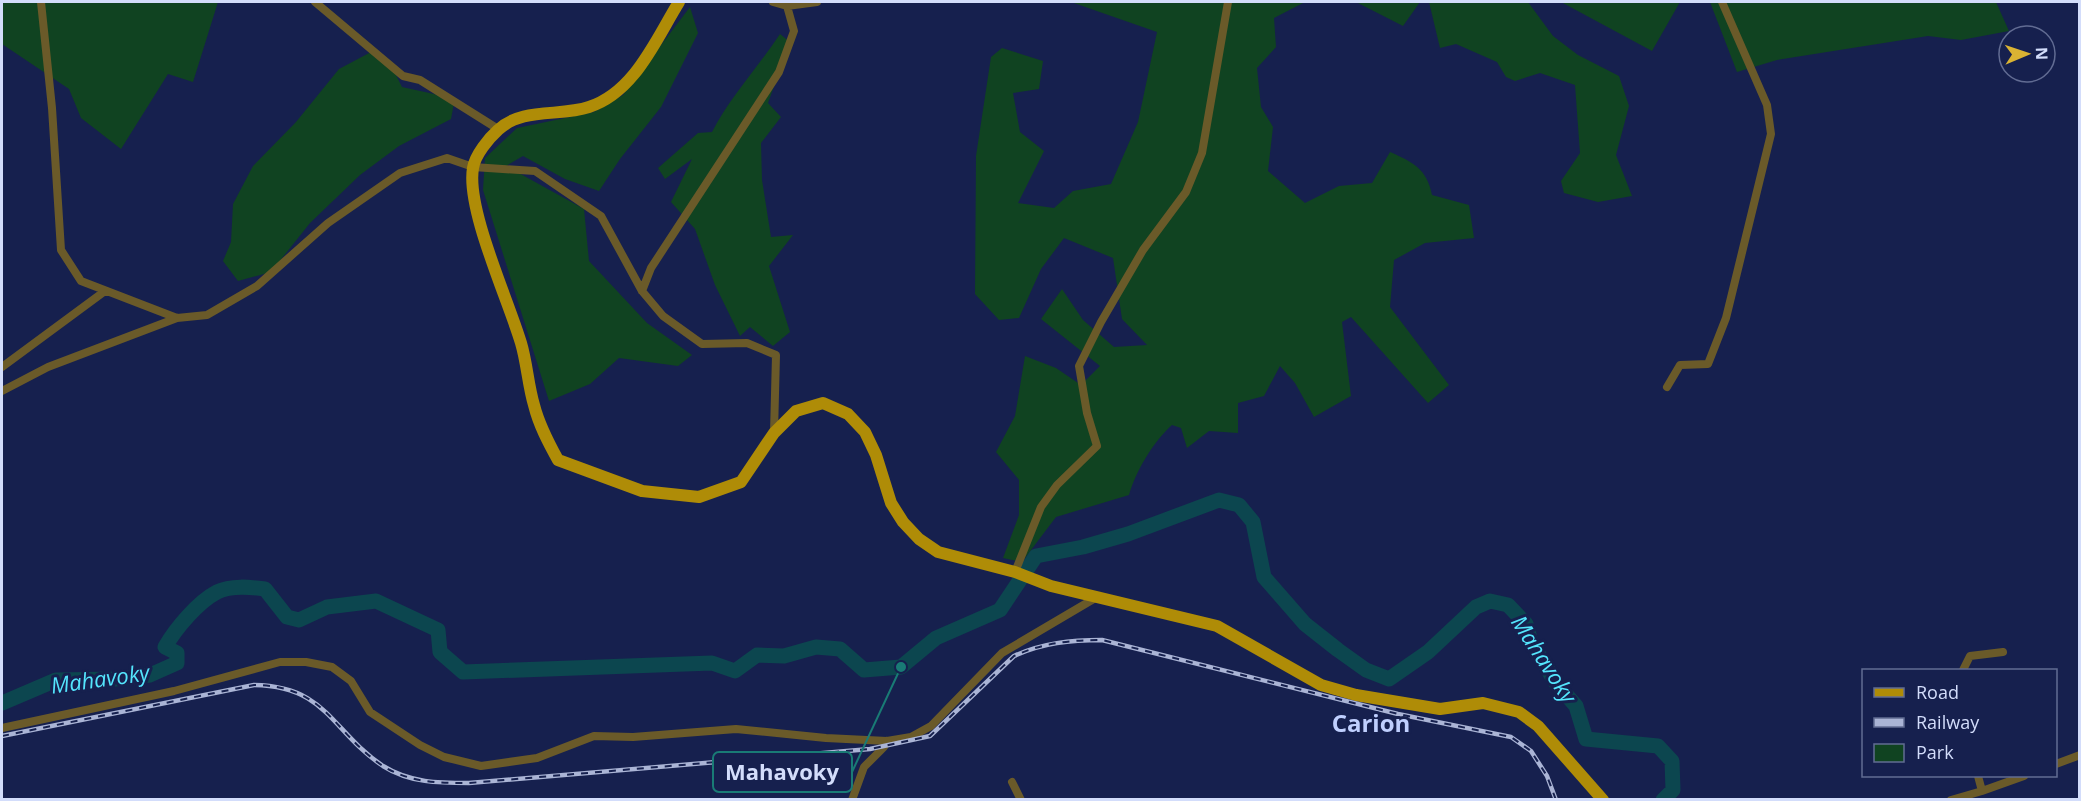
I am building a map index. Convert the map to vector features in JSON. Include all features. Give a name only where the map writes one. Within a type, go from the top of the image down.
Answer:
[{"type":"main road","points":[[679,2],[639,69],[616,93],[589,107],[520,117],[498,129],[484,147],[473,167],[475,206],[521,344],[534,405],[543,432],[558,460],[642,491],[699,497],[741,482],[774,433],[796,411],[824,403],[848,414],[865,432],[876,455],[891,503],[903,522],[920,540],[938,552],[1015,572],[1051,586],[1217,626],[1322,685],[1356,695],[1440,709],[1483,703],[1519,712],[1538,726],[1603,800]]},
{"type":"street","points":[[41,2],[52,108],[61,250],[81,282],[177,318]]},
{"type":"street","points":[[315,2],[403,76],[420,80],[498,129]]},
{"type":"street","points":[[773,2],[787,6],[817,2]]},
{"type":"street","points":[[1015,572],[1041,507],[1057,485],[1096,446],[1079,366],[1101,322],[1143,250],[1186,192],[1202,153],[1228,2]]},
{"type":"street","points":[[1667,387],[1680,365],[1708,364],[1724,327],[1771,134],[1767,105],[1722,2]]},
{"type":"street","points":[[642,291],[651,268],[779,72],[794,31],[787,6]]},
{"type":"street","points":[[2,391],[57,363],[177,318],[207,315],[257,286],[328,223],[400,173],[447,158],[473,167],[535,171],[601,216],[642,291],[663,316],[702,344],[747,344],[776,354],[774,433]]},
{"type":"street","points":[[2,367],[105,291]]},
{"type":"street","points":[[2,728],[174,691],[280,662],[306,662],[332,667],[351,681],[370,712],[420,745],[444,757],[481,766],[537,758],[594,736],[633,737],[736,729],[886,741],[912,736],[931,726],[1002,654],[1097,597]]},
{"type":"street","points":[[1964,669],[1970,656],[2003,652]]},
{"type":"street","points":[[852,800],[864,767],[884,747],[886,741]]},
{"type":"street","points":[[2057,763],[2079,755]]},
{"type":"street","points":[[1978,777],[1982,791]]},
{"type":"street","points":[[1951,800],[2021,777]]},
{"type":"street","points":[[1012,782],[1021,800]]},
{"type":"green space","points":[[2,2],[218,2],[193,82],[168,74],[121,149],[81,118],[69,89],[2,44]]},
{"type":"green space","points":[[1071,2],[1305,2],[1274,18],[1276,47],[1257,68],[1261,107],[1273,127],[1268,171],[1305,203],[1339,186],[1372,183],[1390,152],[1406,159],[1423,173],[1432,195],[1469,205],[1474,238],[1425,243],[1394,260],[1390,307],[1449,385],[1428,403],[1351,317],[1342,322],[1351,396],[1314,417],[1295,383],[1280,366],[1264,396],[1238,403],[1238,433],[1209,431],[1187,448],[1181,428],[1172,425],[1146,457],[1129,495],[1056,517],[1022,562],[1003,558],[1019,515],[1019,480],[996,452],[1015,416],[1025,356],[1056,368],[1081,385],[1100,366],[1041,319],[1062,289],[1083,320],[1114,347],[1147,345],[1122,319],[1113,258],[1064,238],[1041,269],[1019,318],[999,320],[975,294],[976,156],[991,57],[1002,48],[1043,61],[1039,89],[1013,93],[1020,132],[1044,151],[1018,203],[1054,208],[1073,191],[1111,184],[1138,122],[1157,32]]},
{"type":"green space","points":[[1356,2],[1420,2],[1403,26]]},
{"type":"green space","points":[[1429,2],[1528,2],[1553,36],[1578,55],[1619,76],[1629,106],[1616,155],[1632,196],[1598,202],[1564,193],[1561,181],[1580,153],[1575,85],[1540,73],[1515,81],[1506,77],[1497,62],[1456,44],[1440,48]]},
{"type":"green space","points":[[1561,2],[1680,2],[1652,51]]},
{"type":"green space","points":[[1710,2],[1996,2],[2006,24],[1997,24],[1997,33],[1961,40],[1928,36],[1777,60],[1737,72]]},
{"type":"green space","points":[[690,7],[698,33],[661,107],[620,159],[599,191],[565,179],[523,156],[506,166],[584,209],[589,261],[647,323],[692,355],[678,366],[619,358],[590,384],[549,401],[483,190],[485,158],[517,128],[594,112],[623,95]]},
{"type":"green space","points":[[780,34],[790,42],[768,103],[781,117],[761,143],[762,180],[771,237],[793,235],[769,266],[790,332],[773,346],[750,327],[740,336],[715,285],[695,229],[671,202],[692,159],[665,179],[658,168],[698,133],[712,132],[727,107]]},
{"type":"green space","points":[[371,52],[395,73],[402,87],[434,94],[454,103],[451,119],[399,146],[360,175],[310,223],[271,272],[238,281],[223,261],[231,242],[233,204],[253,166],[296,122],[339,69]]},
{"type":"waterway","name":"Mahavoky","points":[[2,703],[56,680],[115,679],[150,675],[177,663],[177,653],[165,647],[181,624],[210,596],[228,588],[241,587],[265,589],[287,617],[299,620],[327,607],[376,601],[438,630],[440,652],[463,672],[712,663],[735,671],[757,655],[784,656],[816,647],[840,649],[864,670],[901,667],[936,638],[1000,610],[1036,556],[1083,547],[1128,534],[1219,500],[1239,505],[1253,522],[1264,577],[1305,624],[1366,670],[1389,679],[1428,652],[1476,607],[1490,601],[1508,605],[1526,624],[1531,642],[1556,683],[1576,706],[1586,739],[1658,746],[1672,761],[1673,790],[1663,800]]},
{"type":"railway","points":[[2,736],[254,685],[278,687],[298,693],[326,713],[366,753],[383,766],[404,776],[436,782],[469,783],[870,749],[930,736],[1014,656],[1057,643],[1102,640],[1398,714],[1511,737],[1531,751],[1547,776],[1556,800]]},
{"type":"place","name":"Mahavoky","points":[[901,667]]},
{"type":"district","name":"Carion","points":[[1371,724]]}]
